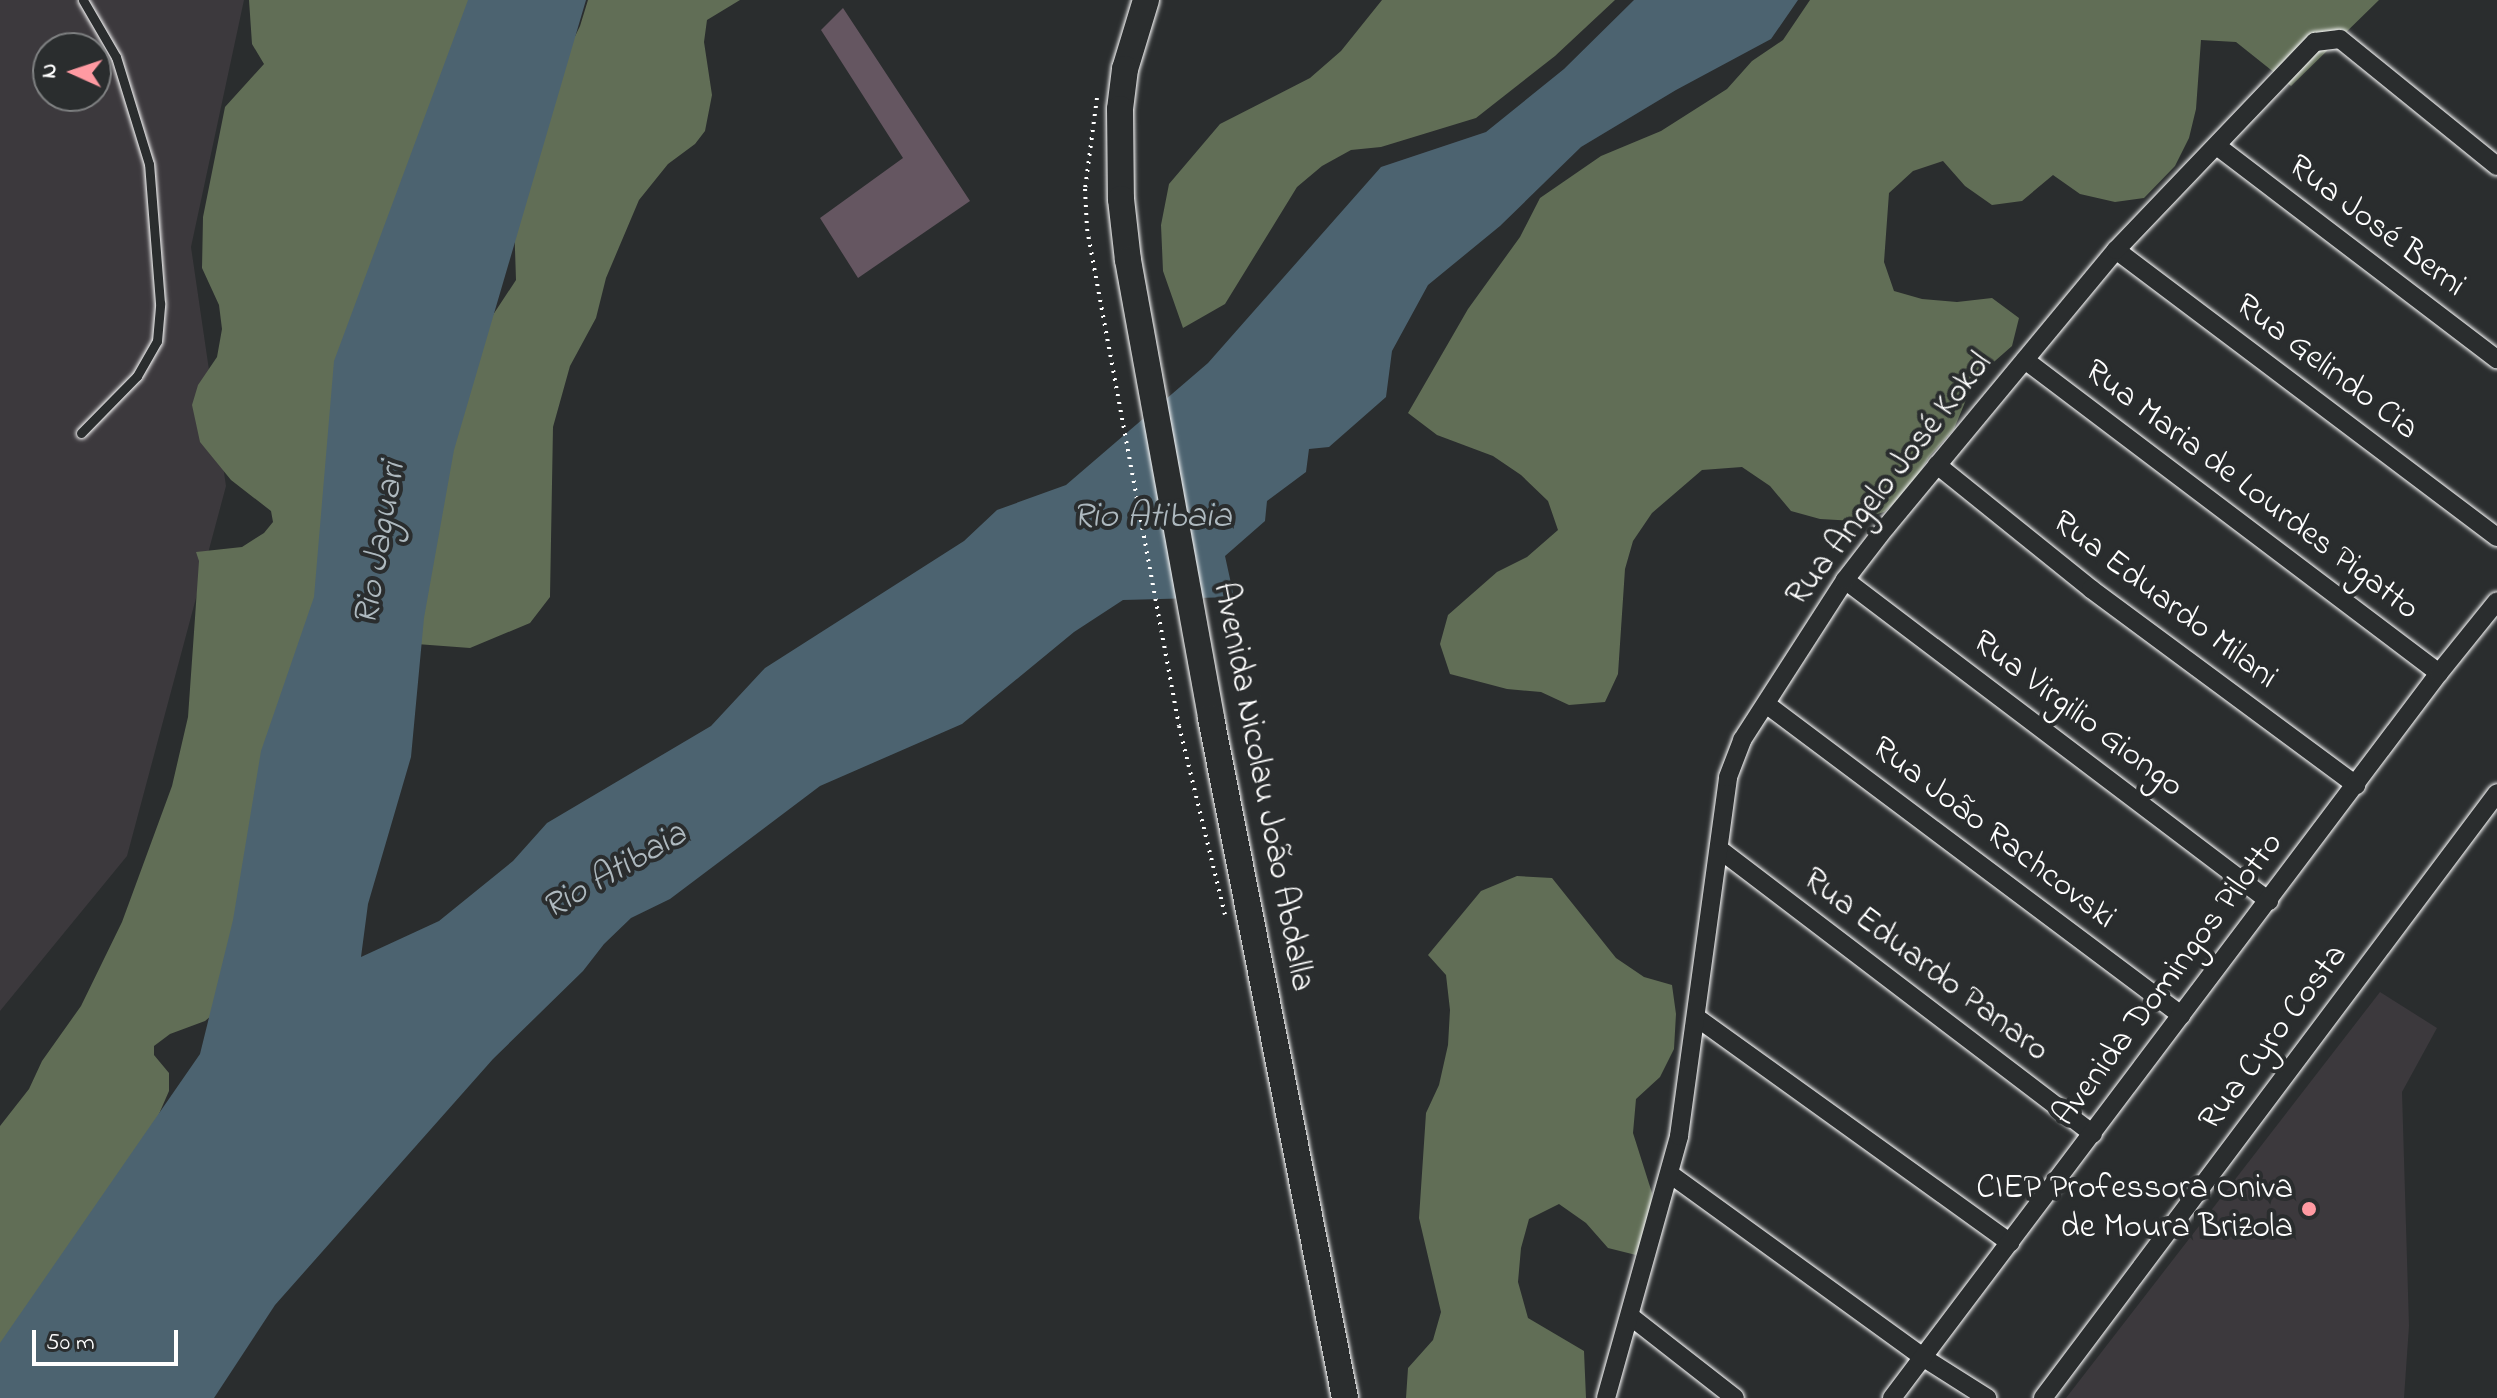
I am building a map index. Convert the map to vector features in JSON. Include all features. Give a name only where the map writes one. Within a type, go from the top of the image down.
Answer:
[{"type":"main road","name":"Avenida Nicolau João Abdalla","points":[[1146,0],[1125,69],[1118,150],[1137,322],[1211,718],[1345,1398]]},
{"type":"street","name":"Rua Angelo José Kokol","points":[[1606,1398],[1679,1136],[1728,777],[1742,740],[1845,580],[2116,250],[2315,42],[2340,39],[2497,166]]},
{"type":"street","name":"Rua José Berni","points":[[2217,146],[2497,359]]},
{"type":"street","name":"Rua Gelindo Cia","points":[[2116,250],[2497,537]]},
{"type":"street","name":"Rua Maria de Lourdes Pigatto","points":[[2025,360],[2439,673]]},
{"type":"street","name":"Rua Eduardo Milani","points":[[1937,465],[2091,589],[2356,785]]},
{"type":"street","name":"Rua Virgilio Giongo","points":[[1845,580],[2269,901]]},
{"type":"street","name":"Avenida Domingos Pilotto","points":[[1892,1398],[2439,673],[2497,601]]},
{"type":"street","name":"Rua João Rachcovski","points":[[1766,704],[2181,1015]]},
{"type":"street","name":"Rua Cyro Costa","points":[[2043,1398],[2497,793]]},
{"type":"street","name":"Rua Eduardo Panaro","points":[[1719,849],[2093,1134]]},
{"type":"street","points":[[1696,1017],[2010,1243]]},
{"type":"street","points":[[1670,1174],[1924,1358],[1987,1398]]},
{"type":"street","points":[[1630,1316],[1735,1398]]},
{"type":"lane","points":[[81,433],[137,376],[157,341],[160,303],[149,164],[116,57],[83,0]]},
{"type":"path","points":[[1103,329],[1179,726]]},
{"type":"shaded area","points":[[0,0],[244,0],[191,247],[226,486],[127,856],[0,1011]]},
{"type":"shaded area","name":"CIEP Professora Oniva de Moura Brizola","points":[[2380,992],[2437,1028],[2402,1092],[2409,1326],[2404,1398],[2066,1398]]},
{"type":"green space","points":[[249,0],[515,0],[229,1001],[205,1021],[170,1034],[154,1046],[154,1055],[169,1073],[169,1091],[129,1183],[0,1350],[0,1126],[29,1089],[42,1061],[81,1006],[122,922],[172,786],[188,717],[199,561],[196,552],[242,547],[264,533],[273,522],[271,511],[231,480],[200,442],[192,405],[198,385],[217,357],[222,329],[219,305],[202,268],[203,217],[225,107],[264,64],[252,44]]},
{"type":"green space","points":[[588,0],[740,0],[707,20],[704,42],[712,95],[705,131],[695,144],[668,164],[639,200],[606,278],[596,318],[570,366],[553,427],[550,597],[530,623],[470,648],[403,643],[485,327],[516,280],[514,219],[547,94],[580,26]]},
{"type":"green space","points":[[1382,0],[1615,0],[1555,56],[1476,118],[1381,147],[1351,150],[1322,166],[1297,187],[1225,304],[1183,328],[1163,271],[1161,225],[1169,184],[1220,124],[1310,78],[1341,51]]},
{"type":"green space","points":[[1810,0],[2379,0],[2291,86],[2236,42],[2201,40],[2196,109],[2189,138],[2175,166],[2144,198],[2115,202],[2080,194],[2053,175],[2022,201],[1992,205],[1965,186],[1943,161],[1913,171],[1889,193],[1884,262],[1894,291],[1922,299],[1957,302],[1992,298],[2019,318],[2012,346],[1987,368],[1968,395],[1954,429],[1929,457],[1909,490],[1884,512],[1855,521],[1820,519],[1791,511],[1770,486],[1742,467],[1702,470],[1652,513],[1633,541],[1625,569],[1618,674],[1605,702],[1569,705],[1541,692],[1507,689],[1450,674],[1440,644],[1448,615],[1497,572],[1527,557],[1558,530],[1548,501],[1521,475],[1493,456],[1437,435],[1408,413],[1468,309],[1520,237],[1540,198],[1601,156],[1661,131],[1727,89],[1752,61],[1783,40]]},
{"type":"green space","points":[[1517,876],[1552,878],[1616,958],[1644,977],[1672,985],[1676,1014],[1674,1049],[1660,1077],[1636,1099],[1633,1133],[1652,1193],[1650,1227],[1636,1255],[1608,1248],[1586,1223],[1559,1204],[1529,1219],[1521,1248],[1518,1282],[1528,1318],[1584,1351],[1586,1398],[1406,1398],[1408,1368],[1433,1340],[1441,1312],[1419,1218],[1426,1113],[1439,1085],[1448,1045],[1450,1010],[1446,975],[1428,955],[1481,891]]},
{"type":"water","points":[[468,0],[586,0],[454,450],[424,618],[411,757],[368,904],[361,957],[439,921],[513,861],[547,823],[711,726],[765,668],[964,541],[997,510],[1066,485],[1208,363],[1381,167],[1486,132],[1564,69],[1634,0],[1798,0],[1771,39],[1676,90],[1581,147],[1500,226],[1428,285],[1392,351],[1386,397],[1329,447],[1309,449],[1306,472],[1267,501],[1265,521],[1225,556],[1234,597],[1123,600],[1074,632],[962,724],[820,786],[670,899],[631,918],[604,944],[583,971],[493,1059],[275,1305],[214,1398],[0,1398],[0,1343],[200,1054],[233,920],[261,751],[314,597],[334,361]]},
{"type":"building","points":[[843,8],[970,201],[858,278],[820,218],[903,158],[821,30]]},
{"type":"place","name":"CIEP Professora Oniva de Moura Brizola","points":[[2309,1209]]},
{"type":"water label","name":"Rio Atibaia","points":[[1152,518]]},
{"type":"water label","name":"Rio Jaguari","points":[[381,544]]},
{"type":"water label","name":"Rio Atibaia","points":[[615,872]]}]
